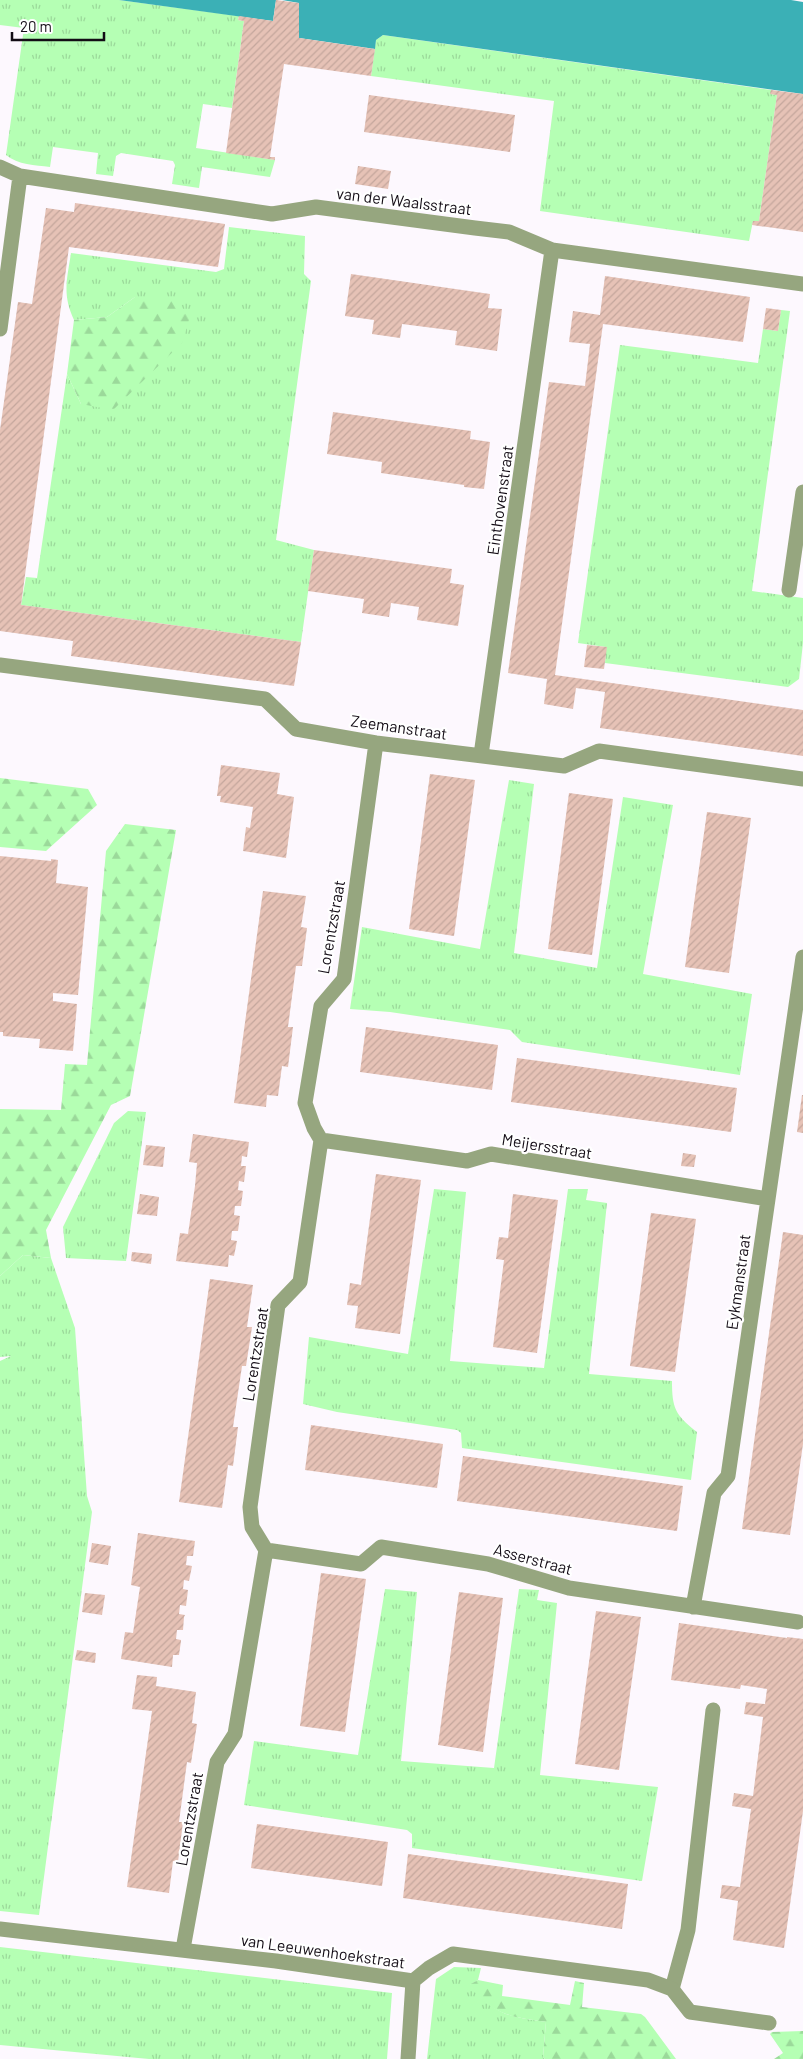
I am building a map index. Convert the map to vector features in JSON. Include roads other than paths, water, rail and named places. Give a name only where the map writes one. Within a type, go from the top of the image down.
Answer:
[{"type":"street","name":"van der Waalsstraat","points":[[0,168],[20,176],[272,214],[316,207],[501,231],[529,239],[552,250],[803,284]]},
{"type":"street","points":[[0,328],[20,176]]},
{"type":"street","name":"Einthovenstraat","points":[[481,755],[552,250]]},
{"type":"street","points":[[788,590],[803,492]]},
{"type":"street","name":"Zeemanstraat","points":[[0,665],[265,699],[296,730],[376,742],[564,766],[599,751],[803,779]]},
{"type":"street","name":"Lorentzstraat","points":[[184,1949],[217,1762],[235,1734],[266,1550],[252,1527],[252,1498],[278,1305],[300,1282],[321,1140],[314,1128],[306,1103],[321,1006],[344,979],[376,742]]},
{"type":"street","name":"Eykmanstraat","points":[[693,1607],[714,1494],[728,1476],[803,957]]},
{"type":"street","name":"Meijersstraat","points":[[321,1140],[467,1161],[490,1154],[768,1199]]},
{"type":"street","name":"Asserstraat","points":[[266,1550],[361,1564],[382,1547],[488,1564],[569,1588],[798,1622]]},
{"type":"street","points":[[672,1990],[688,1930],[713,1710]]},
{"type":"street","name":"van Leeuwenhoekstraat","points":[[0,1929],[184,1949],[413,1981],[429,1968],[453,1954],[648,1980],[672,1990],[690,2012],[770,2023]]},
{"type":"street","points":[[408,2059],[413,1981]]},
{"type":"water","points":[[119,0],[276,0],[273,21]]},
{"type":"water","points":[[282,0],[791,0],[803,2],[803,94],[383,35],[376,40],[375,49],[299,38],[299,3]]}]
